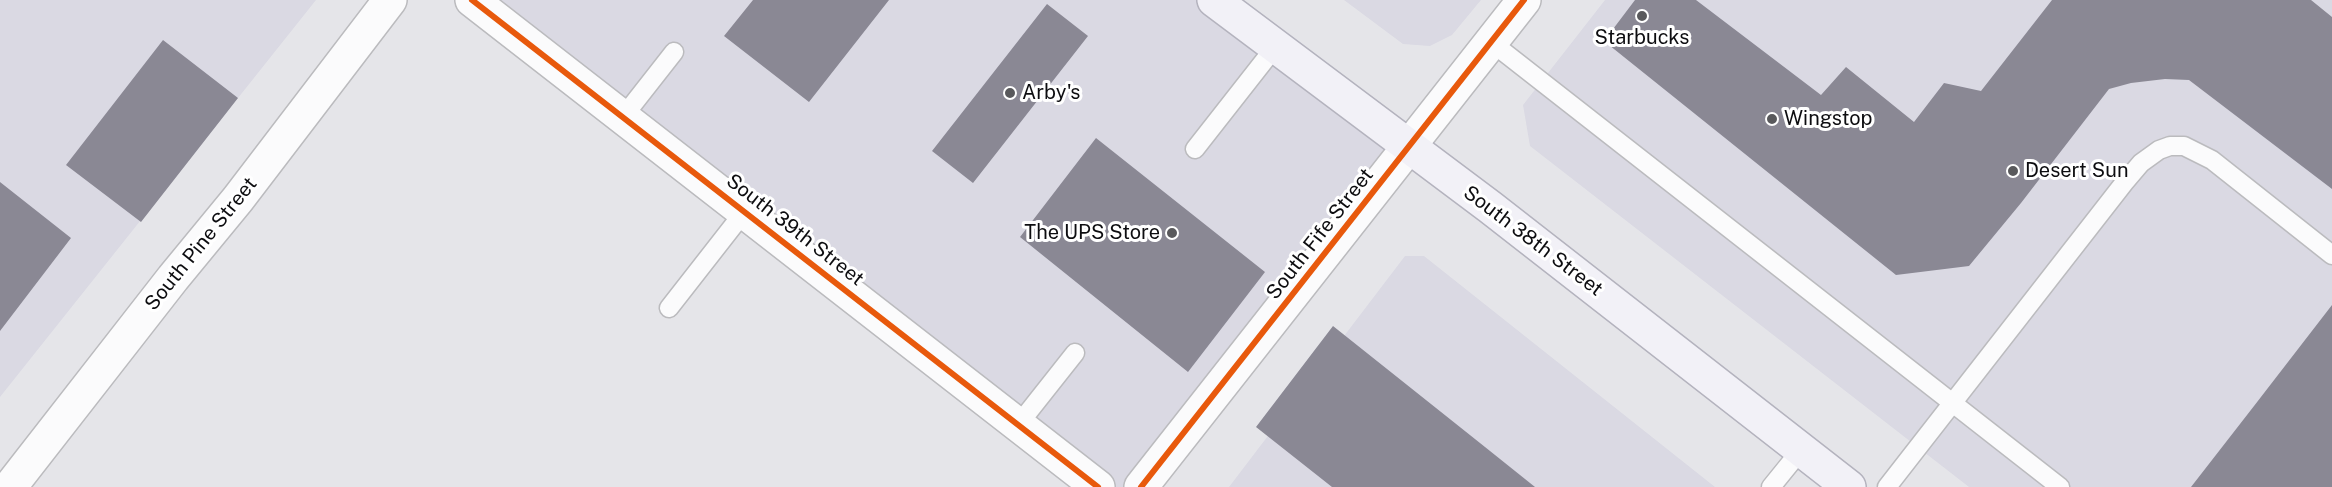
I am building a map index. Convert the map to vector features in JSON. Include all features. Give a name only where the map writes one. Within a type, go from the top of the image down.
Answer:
[{"type":"main road","name":"South 38th Street","points":[[1214,0],[1508,221],[1849,487]]},
{"type":"street","name":"South Pine Street","points":[[10,487],[245,190],[390,0]]},
{"type":"street","name":"South 39th Street","points":[[472,0],[1098,487]]},
{"type":"street","name":"South Fife Street","points":[[1141,487],[1524,0]]},
{"type":"lane","points":[[1491,42],[2060,487]]},
{"type":"lane","points":[[1195,149],[1275,47]]},
{"type":"lane","points":[[623,117],[674,52]]},
{"type":"lane","points":[[1887,487],[2124,183],[2147,158],[2165,147],[2184,146],[2212,160],[2332,255]]},
{"type":"lane","points":[[669,308],[744,212]]},
{"type":"lane","points":[[1018,425],[1075,353]]},
{"type":"lane","points":[[1771,487],[1801,450]]},
{"type":"shaded area","points":[[0,0],[316,0],[0,397]]},
{"type":"shaded area","points":[[472,0],[1214,0],[1408,148],[1141,487],[1098,487]]},
{"type":"shaded area","points":[[1344,0],[1481,0],[1452,35],[1430,46],[1403,44]]},
{"type":"shaded area","points":[[1605,0],[2332,0],[2332,487],[1969,487],[1530,146],[1523,105]]},
{"type":"shaded area","points":[[1405,256],[1424,256],[1715,487],[1229,487]]},
{"type":"building","points":[[753,0],[889,0],[809,102],[724,36]]},
{"type":"building","points":[[1635,0],[1696,0],[1821,95],[1846,67],[1914,122],[1944,83],[1981,91],[2052,0],[2311,0],[2332,17],[2332,189],[2189,80],[2165,79],[2131,83],[2109,89],[1969,266],[1896,275],[1604,41]]},
{"type":"building","name":"Arby's","points":[[1047,4],[1088,36],[973,183],[932,151]]},
{"type":"building","points":[[163,40],[238,98],[141,222],[66,165]]},
{"type":"building","points":[[1096,138],[1265,272],[1188,372],[1020,237]]},
{"type":"building","points":[[0,182],[71,238],[0,331]]},
{"type":"building","points":[[2332,305],[2332,487],[2191,487],[2254,406]]},
{"type":"building","points":[[1333,326],[1535,487],[1332,487],[1256,427]]},
{"type":"cycle path","points":[[472,0],[1098,487]]},
{"type":"cycle path","points":[[1141,487],[1524,0]]},
{"type":"place","name":"Starbucks","points":[[1642,16]]},
{"type":"place","name":"Arby's","points":[[1010,93]]},
{"type":"place","name":"Wingstop","points":[[1772,119]]},
{"type":"place","name":"Desert Sun","points":[[2013,171]]},
{"type":"place","name":"The UPS Store","points":[[1172,233]]}]
